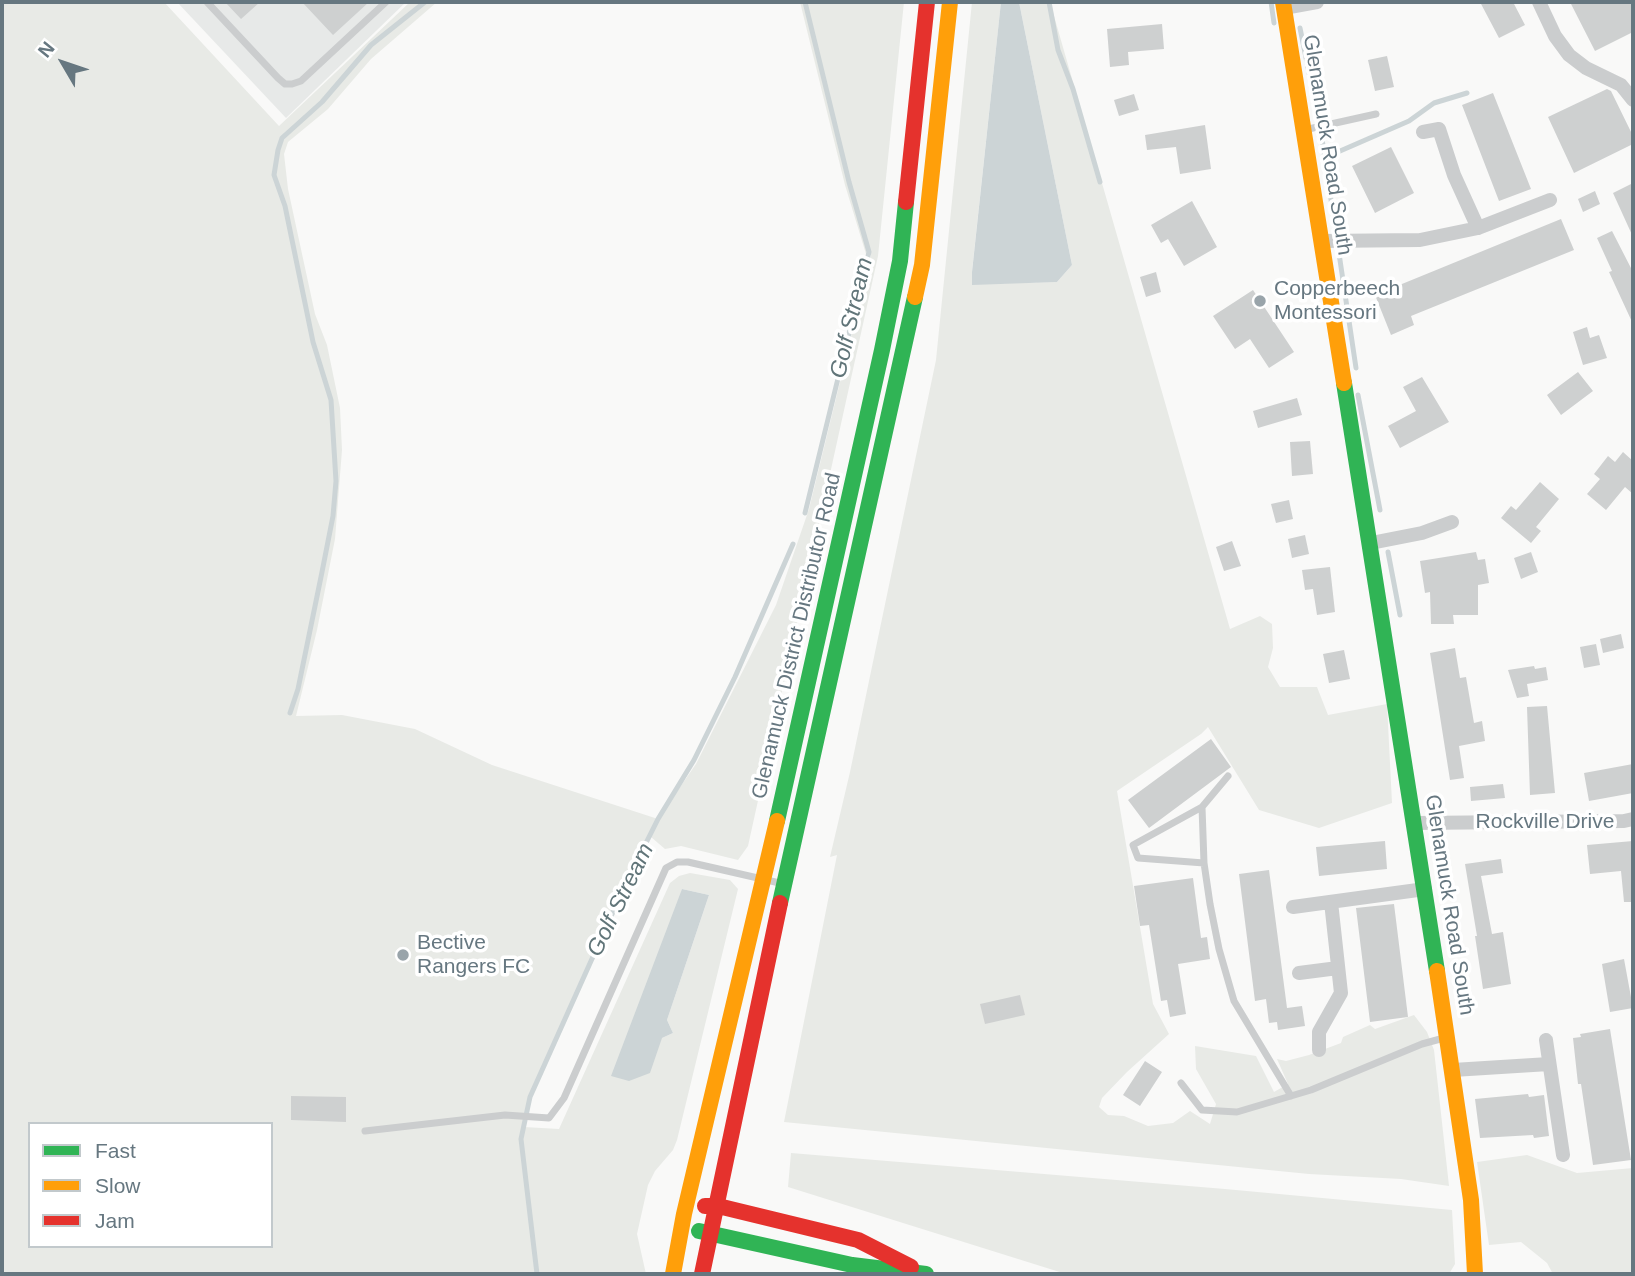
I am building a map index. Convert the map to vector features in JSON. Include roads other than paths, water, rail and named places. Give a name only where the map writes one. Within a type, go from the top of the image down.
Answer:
[{"type":"main road","name":"Glenamuck District Distributor Road","points":[[673,1274],[684,1214],[764,880],[900,261],[928,2]]},
{"type":"main road","name":"Glenamuck District Distributor Road","points":[[702,1274],[922,265],[950,2]]},
{"type":"main road","name":"Glenamuck Road South","points":[[1283,5],[1304,130],[1332,240],[1371,543],[1471,1200],[1475,1274]]},
{"type":"main road","points":[[718,1206],[858,1240],[924,1274],[852,1265],[711,1234],[694,1228],[684,1214],[699,1207],[718,1206]]},
{"type":"street","points":[[1283,5],[1317,2]]},
{"type":"street","points":[[1539,2],[1555,36],[1569,55],[1586,68],[1620,85],[1633,100]]},
{"type":"street","points":[[1423,132],[1439,129],[1454,175],[1478,228]]},
{"type":"street","points":[[1332,240],[1420,240],[1478,228],[1550,200]]},
{"type":"street","points":[[1371,543],[1422,533],[1451,522]]},
{"type":"street","name":"Rockville Drive","points":[[1415,823],[1633,819]]},
{"type":"street","points":[[1293,907],[1425,890]]},
{"type":"street","points":[[1319,1050],[1318,1032],[1341,993],[1331,902]]},
{"type":"street","points":[[1298,973],[1338,968]]},
{"type":"street","points":[[1546,1040],[1563,1155]]},
{"type":"street","points":[[1453,1070],[1549,1064]]},
{"type":"lane","points":[[207,2],[278,78],[285,84],[292,84],[301,81],[386,2]]},
{"type":"lane","points":[[1304,130],[1376,114]]},
{"type":"lane","points":[[1204,863],[1138,858],[1133,845],[1202,807],[1228,776]]},
{"type":"lane","points":[[1202,807],[1204,863],[1219,949],[1234,1001],[1291,1096]]},
{"type":"lane","points":[[365,1131],[505,1115],[549,1118],[564,1098],[666,868],[677,862],[688,862],[785,884]]},
{"type":"lane","points":[[1181,1083],[1202,1110],[1237,1111],[1311,1090],[1422,1044],[1448,1037]]},
{"type":"waterway","points":[[290,713],[298,689],[322,572],[333,516],[336,481],[331,400],[313,342],[285,206],[274,175],[278,150],[282,138],[322,102],[371,45],[425,2]]},
{"type":"waterway","name":"Golf Stream","points":[[805,2],[869,252],[805,513]]},
{"type":"waterway","points":[[1049,2],[1058,50],[1073,89],[1100,182]]},
{"type":"waterway","points":[[1271,2],[1274,23]]},
{"type":"waterway","points":[[1300,28],[1319,122]]},
{"type":"waterway","points":[[1324,158],[1409,121],[1434,103],[1467,93]]},
{"type":"waterway","points":[[1321,132],[1356,368]]},
{"type":"waterway","points":[[1358,395],[1380,510]]},
{"type":"waterway","name":"Golf Stream","points":[[537,1274],[521,1139],[530,1097],[626,883],[658,819],[694,760],[735,677],[793,544]]},
{"type":"waterway","points":[[1388,552],[1400,615]]},
{"type":"place","name":"Copperbeech Montessori","points":[[1260,301]]},
{"type":"place","name":"Bective Rangers FC","points":[[403,955]]}]
